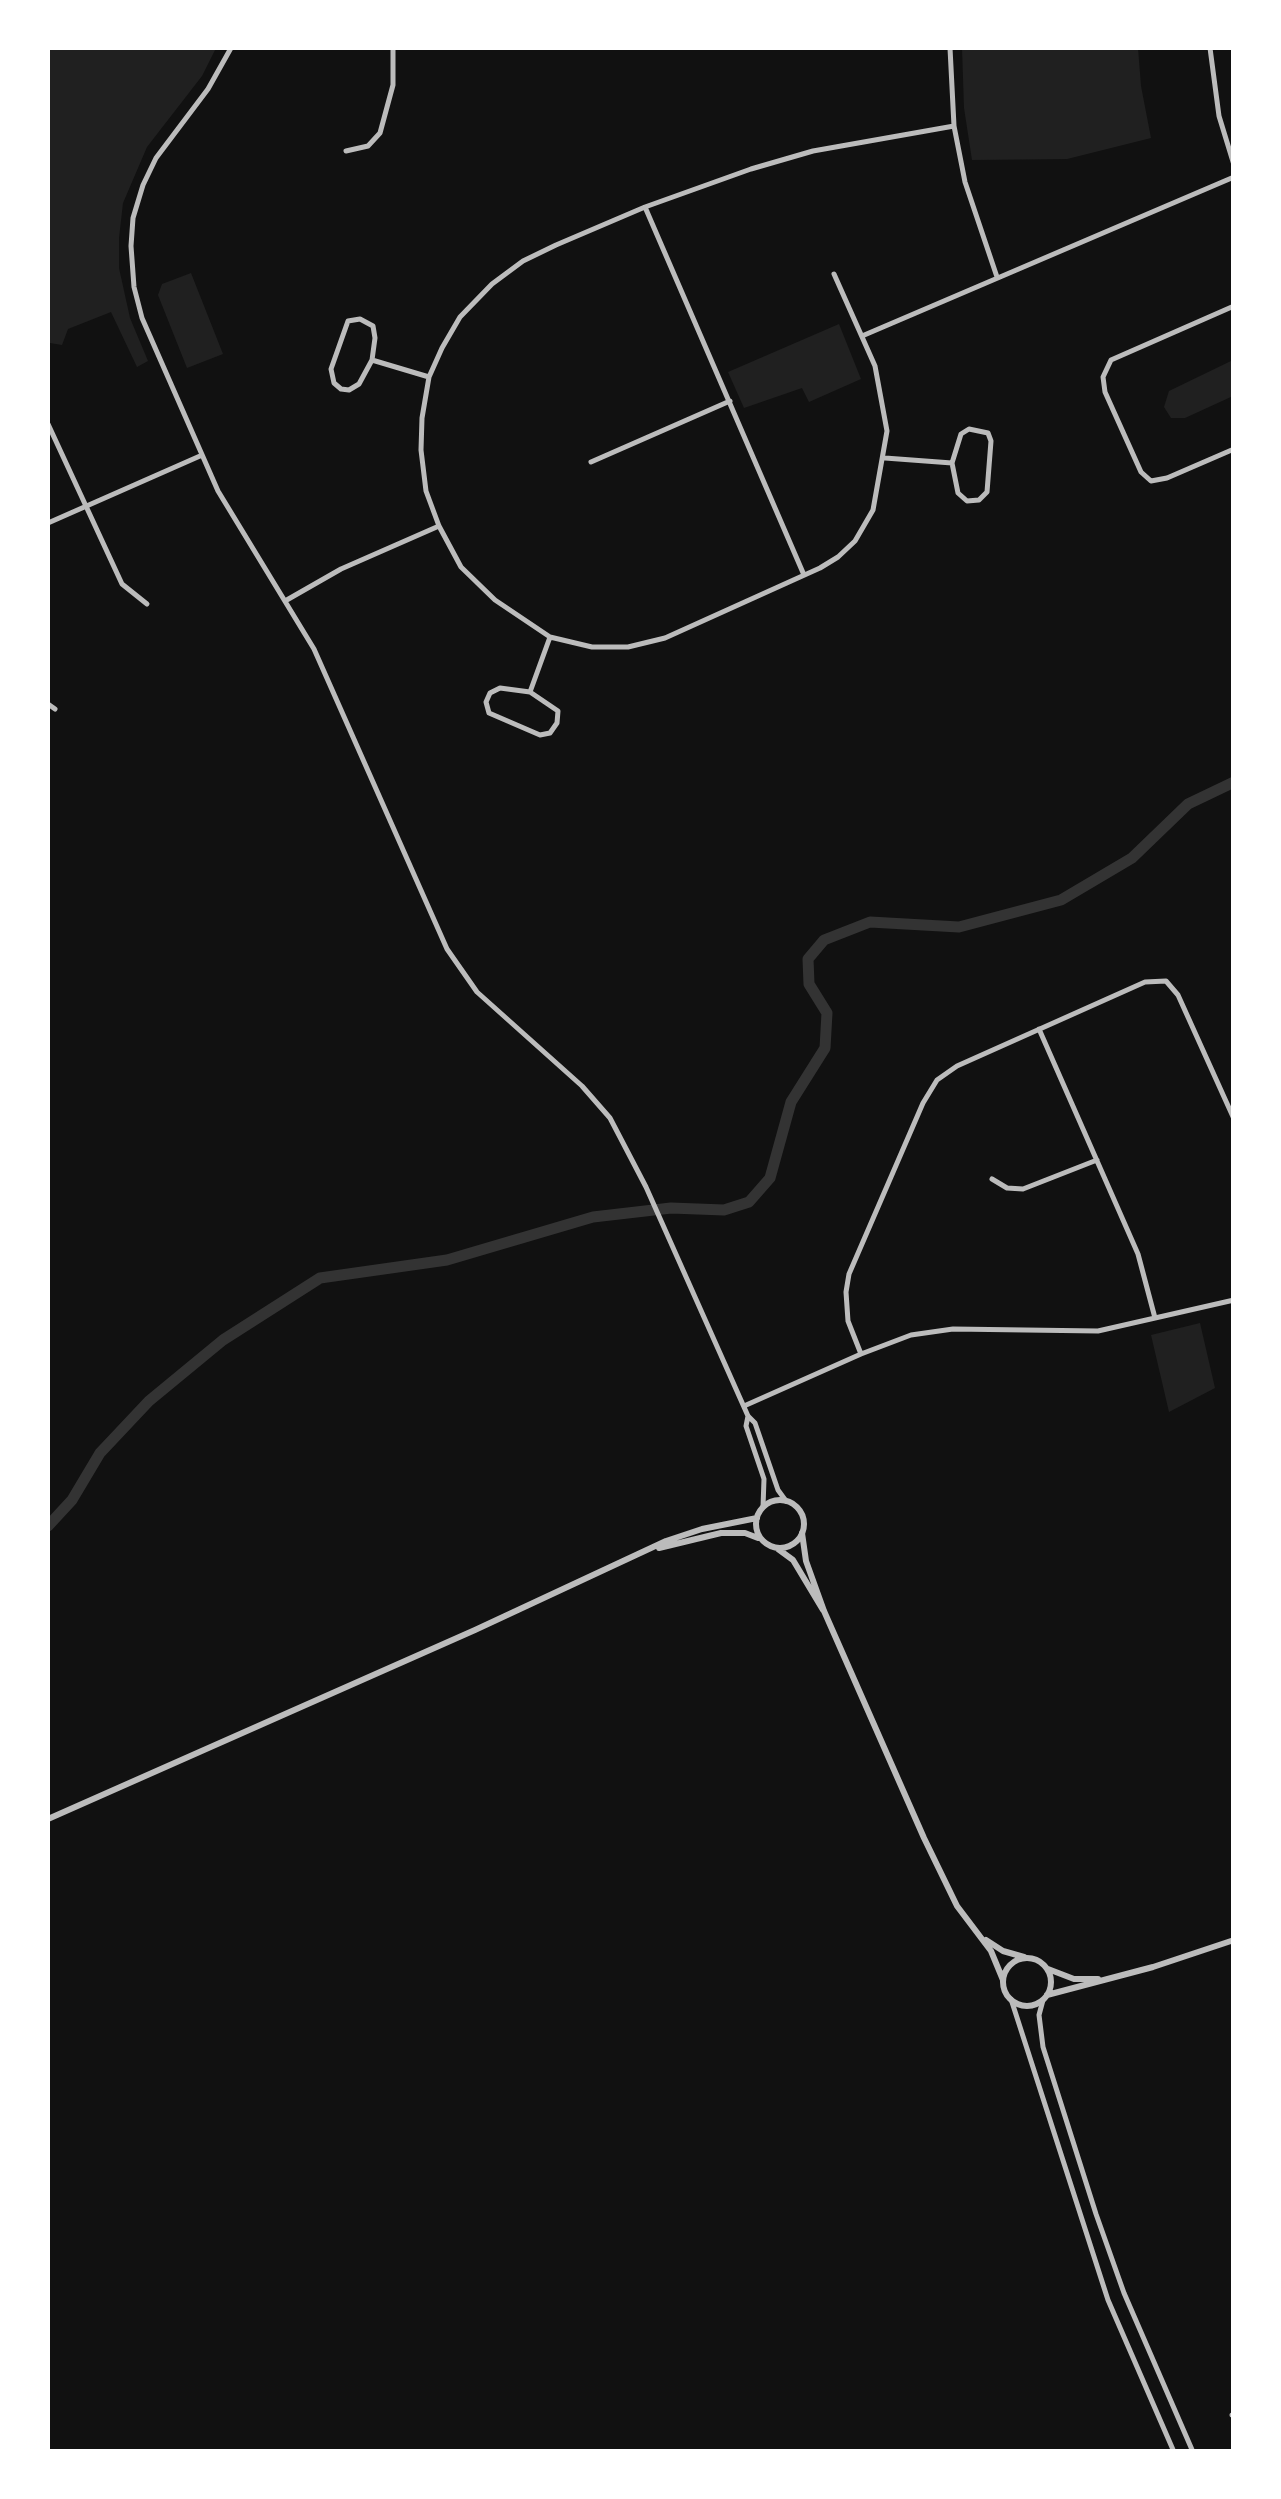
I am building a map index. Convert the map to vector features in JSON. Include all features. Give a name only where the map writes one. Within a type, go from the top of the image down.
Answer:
[{"type":"street","points":[[231,48],[208,89],[156,158],[142,185],[132,230],[134,287],[142,318],[231,514],[314,649],[454,960],[477,992],[595,1100],[624,1142],[748,1416],[755,1422],[778,1490],[801,1514],[806,1561],[824,1611],[924,1838],[1011,1999],[1108,2300],[1174,2452]]},
{"type":"street","points":[[346,151],[368,146],[380,133],[392,85],[392,48]]},
{"type":"street","points":[[950,48],[954,126],[965,182],[997,277]]},
{"type":"street","points":[[1210,48],[1219,116],[1234,165]]},
{"type":"street","points":[[834,274],[862,336],[884,401],[888,431],[874,510],[855,541],[838,557],[666,638],[628,647],[592,647],[550,636],[494,600],[461,567],[438,526],[426,491],[422,418],[429,377],[460,318],[492,284],[524,261],[645,207],[752,169],[813,151],[954,126]]},
{"type":"street","points":[[862,336],[1234,177]]},
{"type":"street","points":[[645,207],[804,575]]},
{"type":"street","points":[[1234,306],[1111,360],[1103,377],[1105,392],[1142,472],[1151,480],[1167,478],[1234,449]]},
{"type":"street","points":[[360,319],[373,326],[372,360],[359,384],[348,390],[334,383],[331,368],[348,322],[360,319]]},
{"type":"street","points":[[372,360],[429,377]]},
{"type":"street","points":[[591,462],[730,401]]},
{"type":"street","points":[[48,424],[122,584],[147,604]]},
{"type":"street","points":[[969,429],[988,433],[992,442],[987,492],[979,500],[967,501],[958,493],[952,463],[961,434],[969,429]]},
{"type":"street","points":[[48,523],[202,455]]},
{"type":"street","points":[[885,458],[952,463]]},
{"type":"street","points":[[286,601],[341,569],[438,526]]},
{"type":"street","points":[[530,692],[550,636]]},
{"type":"street","points":[[500,688],[530,692],[558,711],[557,723],[550,732],[540,735],[490,713],[486,702],[490,693],[500,688]]},
{"type":"street","points":[[48,704],[55,709]]},
{"type":"street","points":[[862,1354],[848,1321],[846,1292],[850,1274],[923,1103],[937,1080],[957,1066],[1145,982],[1166,981],[1178,995],[1234,1120]]},
{"type":"street","points":[[1039,1029],[1138,1254],[1155,1318]]},
{"type":"street","points":[[992,1179],[1008,1188],[1023,1189],[1097,1160]]},
{"type":"street","points":[[744,1406],[911,1335],[953,1329],[1098,1331],[1234,1300]]},
{"type":"street","points":[[748,1416],[746,1426],[764,1479],[763,1507]]},
{"type":"street","points":[[763,1542],[756,1530],[756,1518],[773,1501],[786,1501]]},
{"type":"street","points":[[48,1820],[687,1534],[756,1518]]},
{"type":"street","points":[[657,1548],[735,1532],[754,1535],[793,1560],[824,1611]]},
{"type":"street","points":[[775,1548],[788,1546],[802,1533]]},
{"type":"street","points":[[980,1936],[1003,1951],[1038,1960],[1048,1969],[1074,1979],[1124,1975]]},
{"type":"street","points":[[1011,1999],[1023,2005],[1234,1940]]},
{"type":"street","points":[[1003,1980],[1012,1963],[1025,1958]]},
{"type":"street","points":[[1048,1969],[1051,1982],[1039,2016],[1044,2047],[1124,2293],[1193,2452]]},
{"type":"street","points":[[1158,2413],[1173,2406]]},
{"type":"shaded area","points":[[48,48],[216,48],[202,76],[147,147],[123,203],[119,268],[130,318],[148,361],[137,367],[111,312],[68,329],[62,345],[50,343]]},
{"type":"shaded area","points":[[962,48],[1138,48],[1151,138],[1067,159],[972,160],[964,108]]},
{"type":"shaded area","points":[[191,273],[223,354],[187,368],[158,295],[162,284]]},
{"type":"shaded area","points":[[839,324],[861,379],[809,402],[802,388],[744,408],[728,372]]},
{"type":"shaded area","points":[[1233,360],[1233,396],[1185,418],[1171,418],[1164,407],[1169,391]]},
{"type":"shaded area","points":[[1200,1323],[1215,1388],[1169,1412],[1151,1335]]},
{"type":"waterway","points":[[48,1526],[72,1500],[100,1453],[149,1401],[223,1340],[320,1278],[447,1260],[593,1217],[671,1208],[724,1210],[749,1202],[770,1178],[791,1102],[825,1048],[827,1013],[809,984],[808,959],[824,940],[870,922],[959,927],[1061,900],[1132,858],[1188,804],[1234,782]]}]
